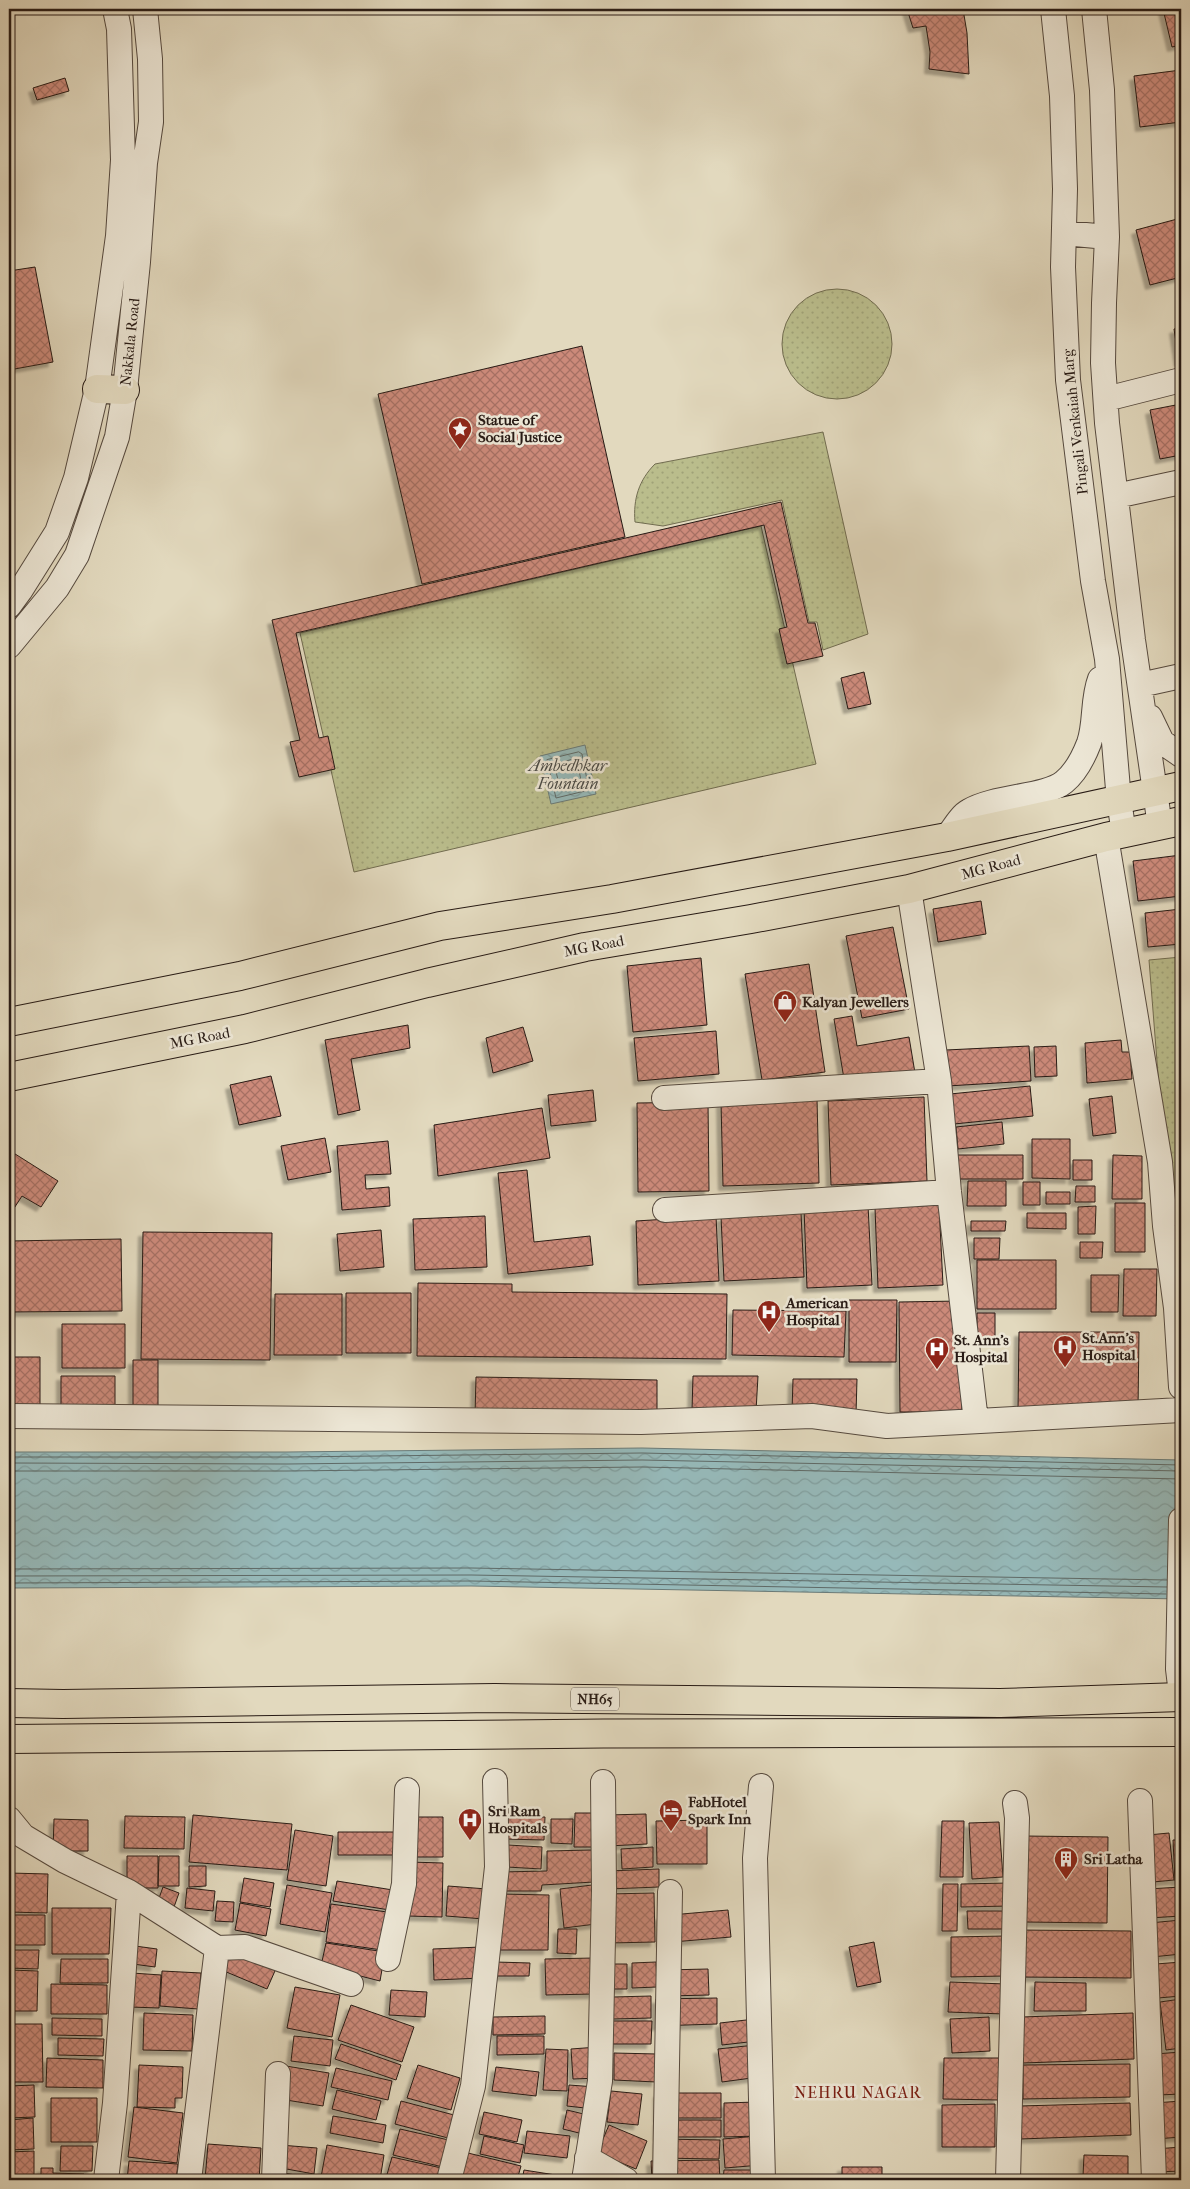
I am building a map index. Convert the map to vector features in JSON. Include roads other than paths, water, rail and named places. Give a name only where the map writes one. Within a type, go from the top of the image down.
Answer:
[{"type":"main road","points":[[97,389],[125,390]]},
{"type":"main road","points":[[9,1022],[240,976],[440,926],[612,899],[947,837],[1181,786]]},
{"type":"main road","name":"MG Road","points":[[9,1077],[245,1029],[427,983],[585,947],[751,919],[908,889],[1115,835],[1170,824]]},
{"type":"main road","name":"NH65","points":[[9,1703],[63,1704],[496,1698],[1000,1703],[1181,1695]]},
{"type":"main road","points":[[997,1732],[1000,1703]]},
{"type":"main road","points":[[9,1739],[487,1734],[1181,1732]]},
{"type":"street","name":"Nakkala Road","points":[[9,606],[57,532],[76,478],[97,389],[118,236],[123,160],[119,29],[115,9]]},
{"type":"street","name":"Nakkala Road","points":[[9,646],[57,588],[77,555],[117,438],[125,390],[138,262],[145,163],[151,122],[150,59],[145,9]]},
{"type":"street","name":"Pingali Venkaiah Marg","points":[[1053,9],[1062,96],[1063,267],[1068,380],[1093,581],[1107,658],[1119,801],[1115,835],[1160,1162],[1165,1226],[1176,1308],[1181,1386]]},
{"type":"street","points":[[1094,9],[1102,90],[1107,237],[1104,303],[1106,398],[1116,496],[1155,792],[1170,824]]},
{"type":"street","points":[[1064,234],[1107,237]]},
{"type":"street","points":[[1106,398],[1181,380]]},
{"type":"street","points":[[1116,496],[1181,482]]},
{"type":"street","points":[[947,837],[968,811],[992,802],[1042,791],[1064,783],[1078,765],[1089,743],[1094,716],[1095,692],[1107,658]]},
{"type":"street","points":[[1141,691],[1181,676]]},
{"type":"street","points":[[1141,691],[1162,742],[1181,755]]},
{"type":"street","points":[[908,889],[939,1081],[949,1192],[976,1421]]},
{"type":"street","points":[[664,1098],[939,1081]]},
{"type":"street","points":[[665,1210],[949,1192]]},
{"type":"street","points":[[9,1416],[641,1422],[812,1416],[887,1426],[1181,1410]]},
{"type":"street","points":[[1181,1520],[1178,1670],[1181,1695]]},
{"type":"street","points":[[450,2180],[473,2086],[497,1867],[495,1781]]},
{"type":"street","points":[[603,1782],[604,1890],[600,2082],[586,2169],[626,2180]]},
{"type":"street","points":[[761,1786],[755,1858],[763,2180]]},
{"type":"street","points":[[388,1959],[404,1884],[407,1790]]},
{"type":"street","points":[[1140,1801],[1154,2180]]},
{"type":"street","points":[[1008,2180],[1017,1818],[1015,1803]]},
{"type":"street","points":[[9,1819],[23,1836],[65,1861],[128,1892],[217,1948],[245,1947],[351,1984]]},
{"type":"street","points":[[106,2180],[115,2103],[128,1892]]},
{"type":"street","points":[[665,2180],[670,1892]]},
{"type":"street","points":[[189,2180],[217,1948]]},
{"type":"street","points":[[274,2180],[278,2074]]},
{"type":"water","name":"Ambedhkar Fountain","points":[[585,745],[596,794],[551,804],[540,756]]},
{"type":"water","points":[[642,1448],[1181,1460],[1181,1599],[471,1586],[9,1588],[9,1452],[287,1452]]},
{"type":"place","name":"Statue of Social Justice","points":[[460,450]]},
{"type":"place","name":"Kalyan Jewellers","points":[[785,1023]]},
{"type":"place","name":"American Hospital","points":[[769,1333]]},
{"type":"place","name":"St.Ann's Hospital","points":[[1065,1368]]},
{"type":"place","name":"St. Ann's Hospital","points":[[937,1370]]},
{"type":"place","name":"FabHotel Spark Inn","points":[[671,1832]]},
{"type":"place","name":"Sri Ram Hospitals","points":[[470,1841]]},
{"type":"place","name":"Sri Latha","points":[[1066,1880]]},
{"type":"district","name":"NEHRU NAGAR","points":[[858,2092]]}]
